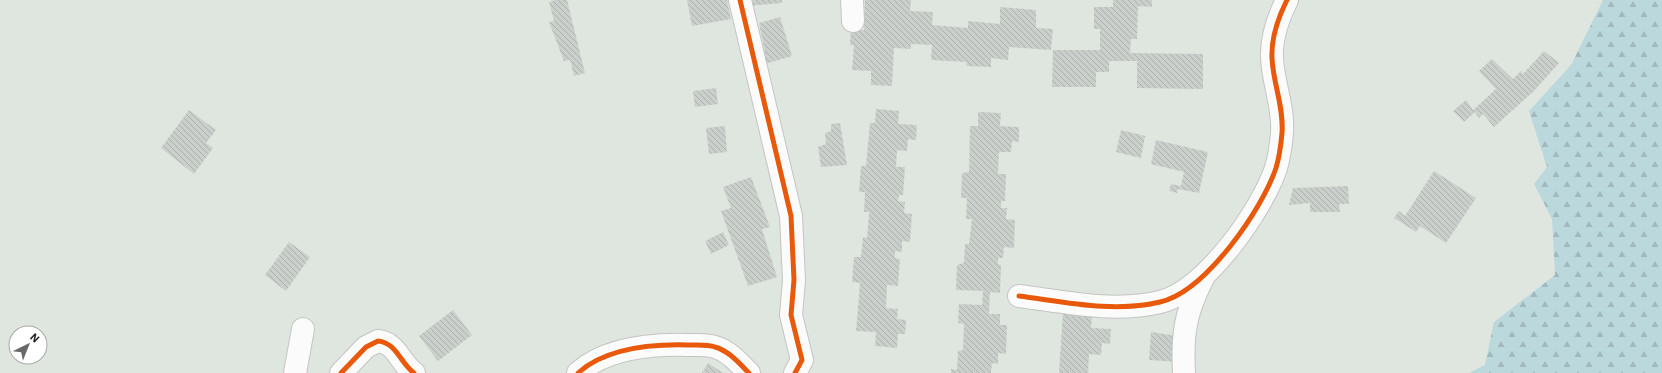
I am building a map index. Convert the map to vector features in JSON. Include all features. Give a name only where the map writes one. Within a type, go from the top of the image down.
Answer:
[{"type":"street","points":[[740,0],[791,216],[794,280],[791,315],[802,360],[795,373]]},
{"type":"street","points":[[852,0],[853,21]]},
{"type":"street","points":[[1019,296],[1120,308],[1161,302],[1180,294],[1206,273],[1240,234],[1264,195],[1276,168],[1282,132],[1282,112],[1272,59],[1272,40],[1279,17],[1287,0]]},
{"type":"street","points":[[1184,373],[1184,332],[1189,310],[1206,273]]},
{"type":"street","points":[[295,373],[303,329]]},
{"type":"street","points":[[341,373],[366,347],[378,341],[390,344],[408,368],[414,373]]},
{"type":"street","points":[[578,373],[585,366],[614,353],[651,346],[680,345],[715,346],[726,352],[748,373]]},
{"type":"green space","points":[[1603,0],[1662,0],[1662,373],[1469,373],[1485,365],[1494,322],[1555,275],[1552,219],[1534,184],[1547,167],[1529,111],[1571,65]]},
{"type":"building","points":[[555,0],[567,0],[585,73],[574,76],[570,60],[564,61],[549,22],[554,21],[549,2]]},
{"type":"building","points":[[687,0],[727,0],[731,19],[692,26]]},
{"type":"building","points":[[746,0],[782,0],[782,3],[747,6]]},
{"type":"building","points":[[865,0],[911,0],[910,11],[933,12],[932,25],[968,28],[968,21],[1000,24],[1000,7],[1036,10],[1036,28],[1053,29],[1051,50],[1009,47],[1008,60],[991,58],[991,67],[966,66],[967,62],[931,60],[932,45],[911,44],[911,49],[894,48],[892,86],[871,85],[871,71],[852,70],[854,45],[850,45],[851,30],[864,30]]},
{"type":"building","points":[[1113,0],[1152,0],[1152,7],[1138,6],[1137,39],[1131,39],[1130,53],[1203,54],[1203,89],[1137,88],[1137,61],[1109,61],[1109,72],[1096,72],[1096,87],[1052,87],[1053,50],[1100,50],[1100,29],[1094,29],[1094,7],[1113,7]]},
{"type":"building","points":[[780,17],[792,56],[765,64],[761,53],[765,52],[759,23]]},
{"type":"building","points":[[1544,51],[1559,63],[1534,91],[1494,127],[1483,114],[1479,118],[1475,112],[1464,122],[1453,111],[1466,100],[1473,110],[1496,89],[1479,71],[1492,59],[1513,79],[1521,71],[1523,74]]},
{"type":"building","points":[[716,88],[718,104],[695,107],[693,91]]},
{"type":"building","points":[[876,109],[899,111],[898,124],[917,125],[916,140],[908,139],[907,151],[897,150],[896,167],[905,167],[903,195],[899,195],[898,201],[905,202],[904,213],[912,214],[910,242],[902,241],[902,252],[895,251],[895,258],[900,259],[898,286],[887,285],[886,308],[898,309],[897,319],[906,320],[905,334],[898,334],[897,348],[875,346],[876,332],[856,331],[860,283],[852,282],[854,257],[861,257],[863,237],[867,238],[869,212],[864,212],[865,192],[859,192],[861,166],[866,166],[870,123],[875,123]]},
{"type":"building","points":[[189,110],[216,130],[206,143],[213,148],[194,174],[161,148]]},
{"type":"building","points":[[978,112],[1001,113],[1000,126],[1019,127],[1019,142],[1012,141],[1011,152],[999,152],[998,174],[1006,174],[1005,201],[1001,201],[1001,208],[1007,208],[1006,219],[1015,220],[1014,248],[1004,247],[1003,258],[998,258],[998,264],[1001,265],[1000,293],[990,292],[989,314],[1000,314],[1000,325],[1007,325],[1006,354],[998,353],[998,364],[992,363],[991,373],[951,373],[951,369],[957,370],[958,351],[963,350],[964,324],[958,323],[959,304],[982,305],[983,291],[956,290],[957,265],[964,263],[965,244],[969,244],[972,219],[966,219],[967,198],[961,198],[962,173],[969,172],[970,126],[978,126]]},
{"type":"building","points":[[840,123],[847,165],[821,167],[818,147],[826,144],[825,133],[831,131],[831,124]]},
{"type":"building","points":[[725,126],[727,152],[709,154],[706,128]]},
{"type":"building","points":[[1121,130],[1145,136],[1141,158],[1116,152]]},
{"type":"building","points":[[1156,140],[1208,152],[1199,193],[1178,189],[1177,193],[1169,191],[1171,184],[1181,186],[1184,172],[1151,164]]},
{"type":"building","points":[[1434,171],[1476,198],[1446,243],[1420,226],[1416,232],[1394,218],[1399,211],[1405,216]]},
{"type":"building","points":[[751,177],[770,227],[762,229],[777,277],[748,286],[721,211],[731,208],[723,187]]},
{"type":"building","points":[[1348,186],[1349,204],[1339,204],[1340,212],[1310,212],[1310,203],[1289,205],[1293,188]]},
{"type":"building","points":[[723,232],[729,245],[711,254],[705,241]]},
{"type":"building","points":[[289,242],[310,257],[286,291],[265,275]]},
{"type":"building","points":[[453,310],[472,335],[438,361],[419,336]]},
{"type":"building","points":[[1063,313],[1092,315],[1091,328],[1111,329],[1110,344],[1102,343],[1101,355],[1089,354],[1088,373],[1059,373]]},
{"type":"building","points":[[1151,332],[1177,336],[1179,362],[1149,360]]},
{"type":"building","points":[[708,363],[723,373],[702,373]]},
{"type":"cycle path","points":[[740,0],[791,216],[794,280],[791,315],[802,360],[795,373]]},
{"type":"cycle path","points":[[1019,296],[1107,307],[1143,305],[1160,302],[1177,295],[1195,283],[1213,266],[1230,247],[1245,226],[1269,185],[1276,168],[1282,133],[1282,123],[1280,104],[1274,77],[1272,50],[1276,28],[1287,0]]},
{"type":"cycle path","points":[[341,373],[366,347],[378,341],[390,345],[414,373]]},
{"type":"cycle path","points":[[578,373],[589,365],[615,353],[630,349],[659,345],[712,346],[725,351],[749,373]]}]
